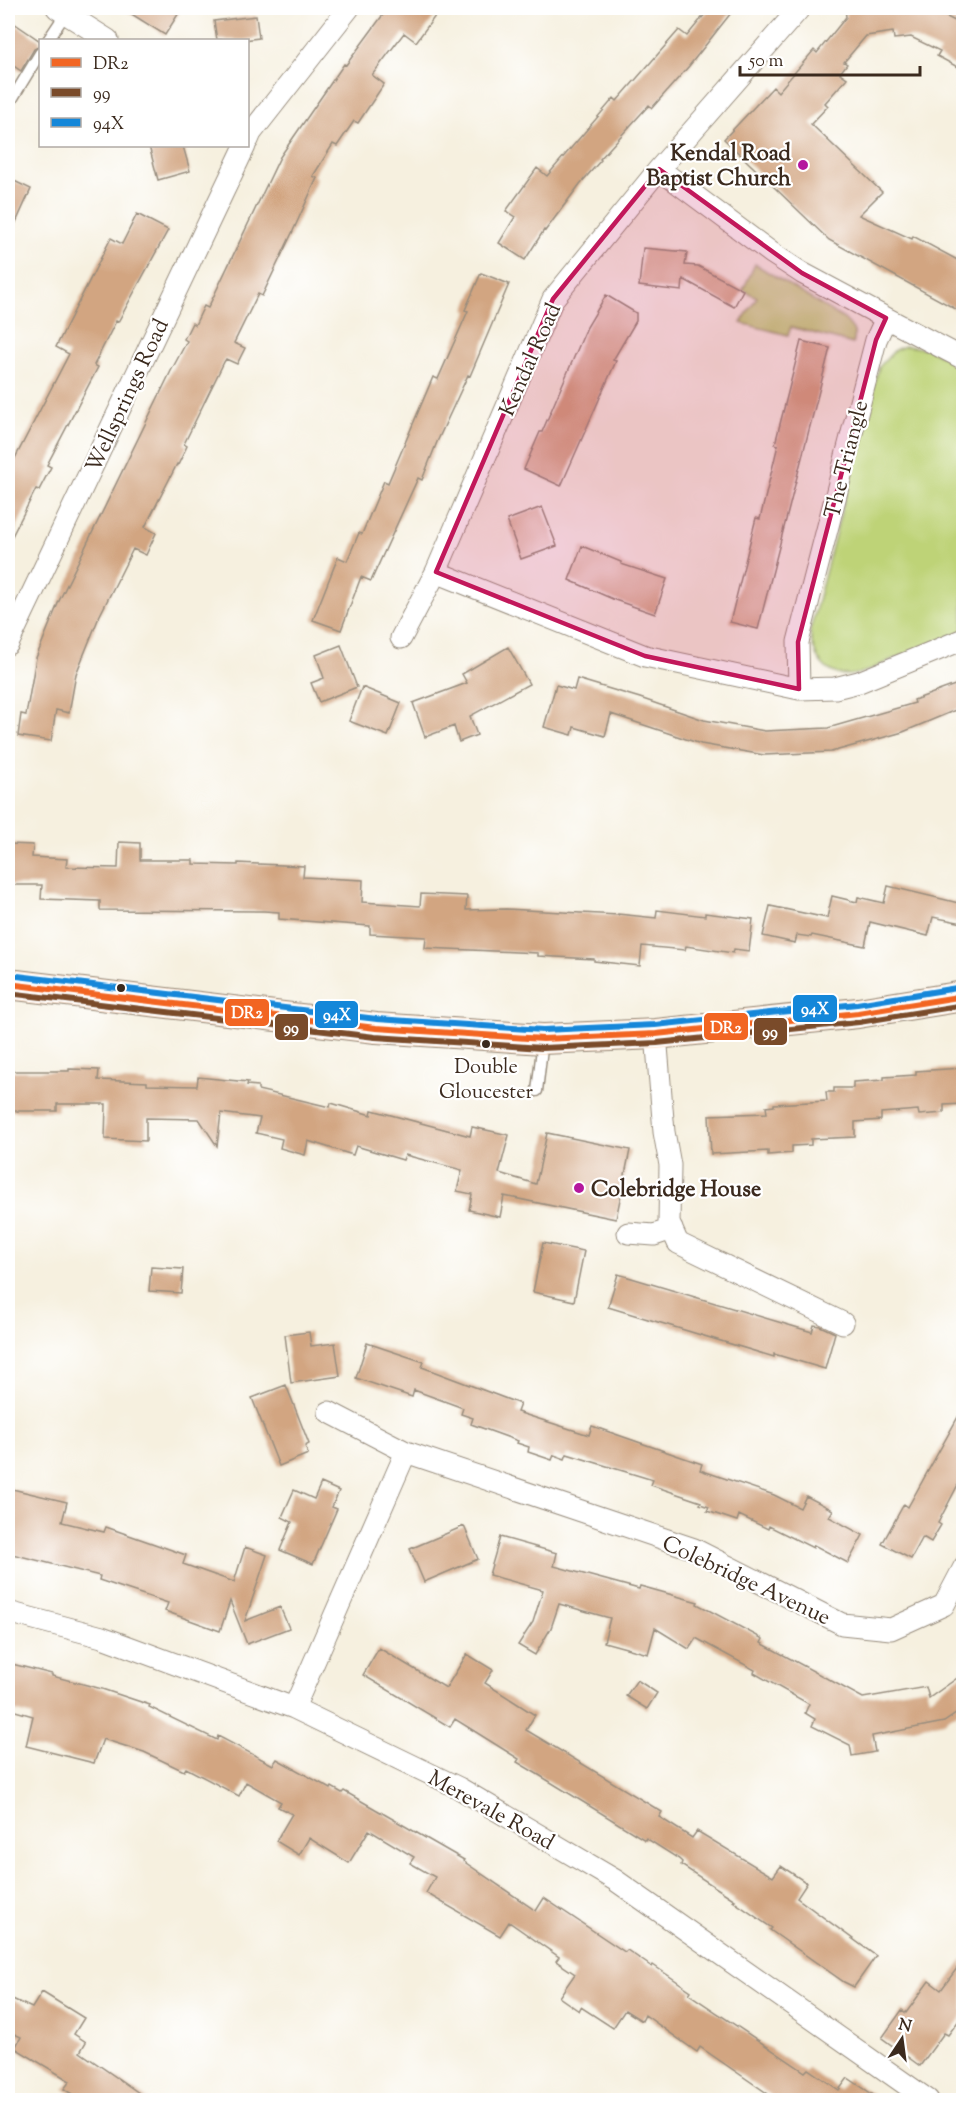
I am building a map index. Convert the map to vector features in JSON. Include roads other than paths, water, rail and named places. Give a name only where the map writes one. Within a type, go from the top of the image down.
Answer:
[{"type":"main road","points":[[8,984],[376,1028],[543,1039],[656,1034],[858,1012],[963,996]]},
{"type":"street","name":"Wellsprings Road","points":[[249,136],[349,8]]},
{"type":"street","name":"Kendal Road","points":[[401,638],[436,572],[553,299],[659,169],[800,8]]},
{"type":"street","points":[[61,10],[106,39]]},
{"type":"street","name":"Wellsprings Road","points":[[8,644],[243,147]]},
{"type":"street","points":[[659,169],[802,273],[963,359]]},
{"type":"street","name":"The Triangle","points":[[799,690],[798,642],[873,351],[886,318]]},
{"type":"street","points":[[436,572],[645,656],[799,690],[836,688],[859,681],[963,639]]},
{"type":"street","points":[[656,1034],[664,1132],[670,1165],[669,1223],[678,1243],[843,1323]]},
{"type":"street","points":[[628,1233],[654,1235],[672,1229]]},
{"type":"street","name":"Colebridge Avenue","points":[[329,1412],[406,1452],[694,1549],[842,1624],[891,1629],[944,1605],[963,1566]]},
{"type":"street","points":[[294,1708],[406,1452]]},
{"type":"street","name":"Merevale Road","points":[[8,1612],[102,1637],[294,1708],[459,1788],[615,1880],[928,2100]]},
{"type":"lane","points":[[48,39],[61,10]]},
{"type":"lane","points":[[8,106],[39,55]]},
{"type":"lane","points":[[537,1091],[543,1039]]},
{"type":"place","name":"Kendal Road Baptist Church","points":[[803,165]]},
{"type":"place","name":"Double Gloucester","points":[[486,1044]]},
{"type":"place","name":"Colebridge House","points":[[579,1188]]}]
